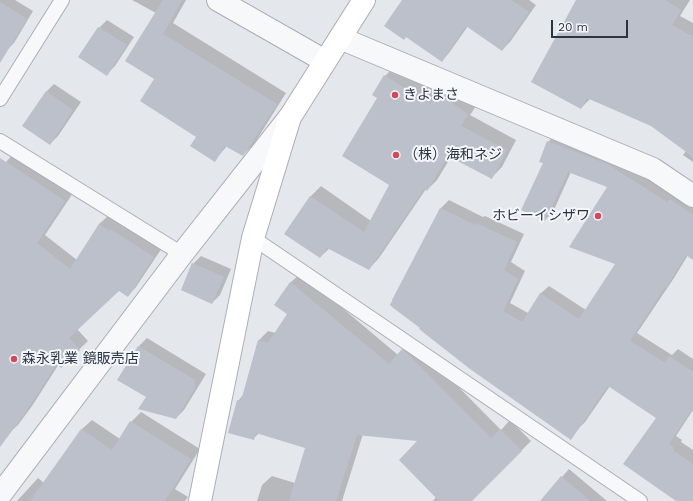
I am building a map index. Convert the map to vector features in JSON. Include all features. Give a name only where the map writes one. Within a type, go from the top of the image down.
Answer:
[{"type":"street","points":[[218,0],[325,61]]},
{"type":"street","points":[[2,489],[182,254],[290,117],[364,0]]},
{"type":"street","points":[[340,38],[653,169],[693,196]]},
{"type":"street","points":[[200,501],[253,238],[290,117]]},
{"type":"lane","points":[[0,99],[62,0]]},
{"type":"lane","points":[[0,141],[182,254]]},
{"type":"lane","points":[[253,238],[640,501]]},
{"type":"building","points":[[163,0],[182,0],[163,34],[277,104],[243,156],[225,146],[215,162],[190,146],[196,137],[140,101],[154,79],[125,61]]},
{"type":"building","points":[[402,0],[511,0],[529,12],[502,51],[466,26],[442,62],[406,37],[404,40],[384,26]]},
{"type":"building","points":[[576,0],[665,0],[681,10],[672,25],[693,37],[693,157],[651,126],[587,98],[581,109],[531,82]]},
{"type":"building","points":[[0,2],[27,19],[0,63]]},
{"type":"building","points":[[98,27],[127,45],[107,76],[78,57]]},
{"type":"building","points":[[384,75],[430,104],[437,93],[468,114],[461,126],[507,150],[492,179],[448,156],[427,191],[424,189],[369,270],[327,248],[320,258],[284,234],[310,196],[364,232],[389,185],[342,156],[377,98],[372,95]]},
{"type":"building","points":[[46,91],[73,110],[50,145],[22,126]]},
{"type":"building","points":[[547,141],[607,164],[667,202],[670,199],[693,215],[693,260],[686,255],[666,288],[665,287],[630,341],[665,363],[669,356],[693,372],[693,408],[669,444],[674,448],[673,450],[693,464],[693,501],[676,501],[623,464],[656,418],[608,386],[571,440],[470,369],[392,307],[392,300],[440,208],[475,225],[476,223],[517,242],[504,270],[518,279],[503,311],[522,322],[540,293],[579,319],[615,264],[569,247],[607,187],[568,172],[545,221],[521,210],[543,163],[539,162]]},
{"type":"building","points":[[0,158],[65,201],[37,243],[70,269],[99,224],[109,231],[110,229],[154,257],[128,297],[119,291],[69,338],[80,350],[61,368],[57,364],[23,416],[0,447]]},
{"type":"building","points":[[192,263],[224,277],[212,304],[181,290]]},
{"type":"building","points":[[290,282],[389,364],[402,349],[405,351],[491,438],[500,429],[522,451],[472,501],[439,501],[399,460],[417,441],[357,435],[336,501],[289,501],[305,448],[256,433],[254,440],[228,433],[237,400],[241,401],[258,340],[268,343],[287,314],[274,305]]},
{"type":"building","points":[[138,346],[195,380],[195,388],[176,419],[138,409],[146,397],[117,380]]},
{"type":"building","points":[[130,421],[191,459],[165,501],[30,501],[81,429],[112,450]]},
{"type":"building","points":[[561,476],[590,501],[540,501]]},
{"type":"place","name":"きよまさ","points":[[395,95]]},
{"type":"place","name":"（株）海和ネジ","points":[[396,155]]},
{"type":"place","name":"ホビーイシザワ","points":[[598,216]]},
{"type":"place","name":"森永乳業 鏡販売店","points":[[14,359]]}]
